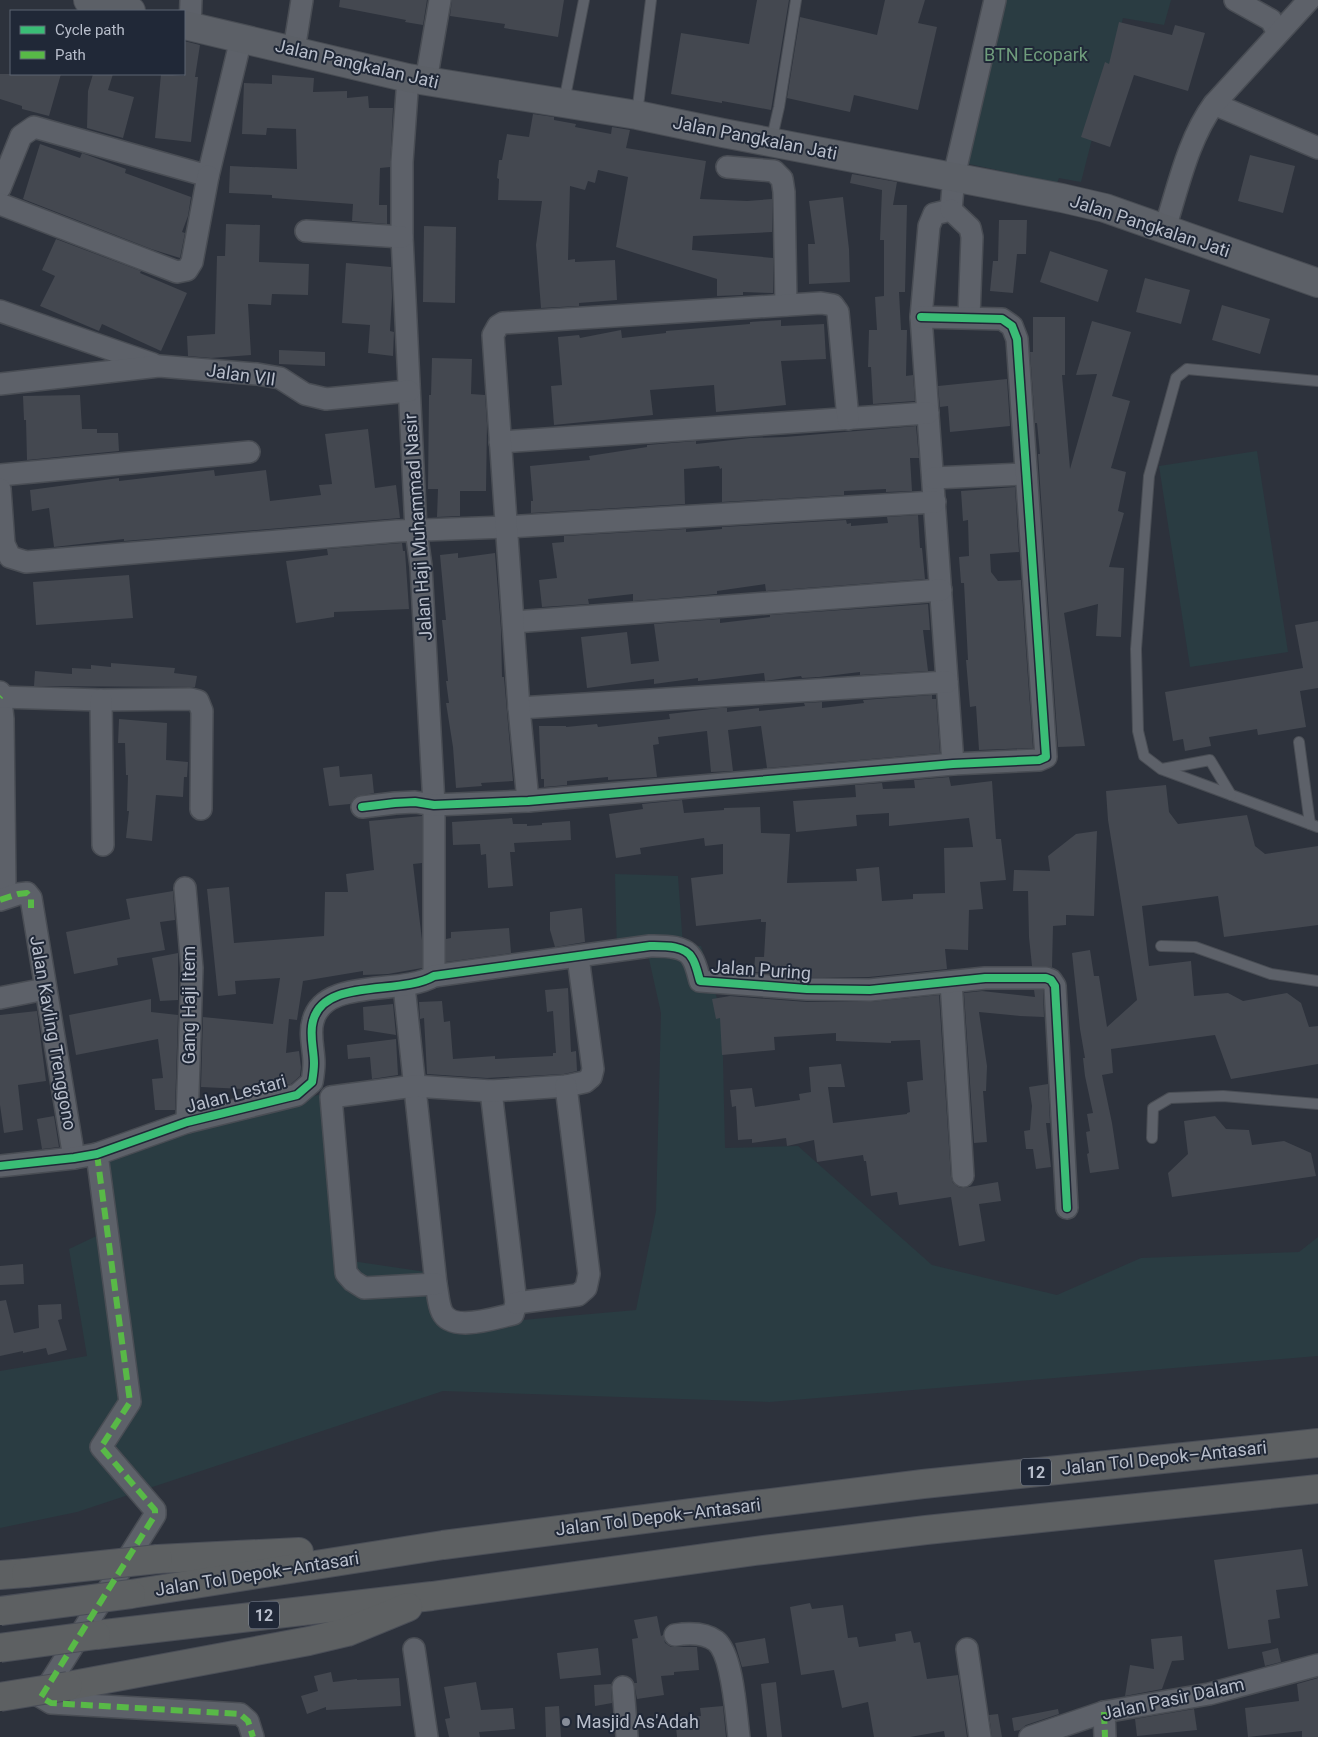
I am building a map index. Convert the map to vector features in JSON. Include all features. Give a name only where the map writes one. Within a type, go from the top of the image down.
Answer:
[{"type":"highway","name":"Jalan Tol Depok–Antasari","points":[[0,1611],[131,1594],[443,1545],[923,1484],[1318,1443]]},
{"type":"highway","name":"12","points":[[0,1648],[96,1634],[432,1596],[755,1551],[917,1531],[1318,1489]]},
{"type":"highway","points":[[13,1574],[158,1559],[443,1545]]},
{"type":"highway","points":[[0,1697],[319,1639],[372,1623],[432,1596]]},
{"type":"main road","points":[[88,0],[127,10]]},
{"type":"main road","name":"Jalan Pangkalan Jati","points":[[187,26],[417,80],[637,115],[954,176],[1105,208],[1318,283]]},
{"type":"street","points":[[187,26],[191,0]]},
{"type":"street","points":[[294,50],[302,0]]},
{"type":"street","name":"Jalan Haji Muhammad Nasir","points":[[434,976],[434,805],[409,391],[402,236],[402,162],[417,80],[440,0]]},
{"type":"street","points":[[951,210],[954,176],[995,0]]},
{"type":"street","points":[[1235,0],[1271,20],[1278,33]]},
{"type":"street","points":[[1165,228],[1195,135],[1203,118],[1309,0]]},
{"type":"street","points":[[0,204],[177,272],[187,270],[192,262],[208,176],[241,39]]},
{"type":"street","points":[[1214,104],[1318,148]]},
{"type":"street","points":[[0,188],[21,136],[34,127],[208,176]]},
{"type":"street","points":[[728,168],[774,171],[782,178],[784,192],[786,306]]},
{"type":"street","points":[[951,210],[934,214],[928,226],[921,317],[953,764]]},
{"type":"street","points":[[951,210],[964,220],[970,228],[972,237],[970,317]]},
{"type":"street","points":[[306,230],[402,236]]},
{"type":"street","points":[[528,801],[519,708],[493,335],[498,326],[503,323],[821,303],[833,305],[838,312],[848,419]]},
{"type":"street","name":"Jalan VII","points":[[0,311],[159,366]]},
{"type":"street","points":[[362,807],[414,802],[434,805],[528,801],[953,764],[1039,760],[1046,757],[1017,339],[1012,326],[1002,319],[921,317]]},
{"type":"street","name":"Jalan VII","points":[[0,384],[159,366],[265,375],[280,378],[305,394],[326,399],[409,391]]},
{"type":"street","points":[[500,442],[928,413]]},
{"type":"street","points":[[0,475],[249,452]]},
{"type":"street","points":[[933,478],[1026,474]]},
{"type":"street","points":[[0,490],[4,544],[10,557],[26,562],[416,530],[506,527],[935,502]]},
{"type":"street","points":[[514,622],[941,590]]},
{"type":"street","points":[[519,708],[948,682]]},
{"type":"street","points":[[3,892],[3,719],[0,695],[101,700],[190,699],[198,701],[202,710],[201,809]]},
{"type":"street","points":[[101,700],[103,845]]},
{"type":"street","name":"Gang Haji Item","points":[[185,888],[192,968],[187,1122]]},
{"type":"street","name":"Jalan Kavling Trenggono","points":[[3,892],[18,894],[26,892],[30,898],[74,1158]]},
{"type":"street","name":"Jalan Puring","points":[[434,976],[650,946],[665,946],[690,954],[694,959],[700,981],[807,989],[870,990],[986,978],[1046,978],[1051,980],[1055,986],[1067,1208]]},
{"type":"street","points":[[436,1284],[364,1288],[353,1281],[346,1273],[331,1097],[414,1086],[492,1092],[566,1086],[585,1082],[591,1077],[593,1069],[578,956]]},
{"type":"street","name":"Jalan Lestari","points":[[0,1166],[98,1154],[187,1122],[297,1094],[312,1082],[314,1064],[312,1023],[317,1008],[328,999],[348,992],[404,986],[424,982],[434,976]]},
{"type":"street","points":[[951,982],[963,1176]]},
{"type":"street","points":[[404,986],[436,1284],[442,1312],[450,1321],[467,1323],[513,1314],[516,1303],[492,1092]]},
{"type":"street","points":[[0,998],[45,989]]},
{"type":"street","points":[[516,1303],[578,1295],[586,1288],[589,1274],[566,1086]]},
{"type":"street","points":[[98,1154],[130,1402],[101,1447],[155,1510],[155,1516],[41,1697],[51,1703],[240,1714],[248,1721],[254,1737]]},
{"type":"street","points":[[675,1635],[701,1634],[716,1641],[724,1653],[731,1678],[739,1737]]},
{"type":"street","points":[[414,1649],[428,1737]]},
{"type":"street","points":[[966,1649],[980,1737]]},
{"type":"street","name":"Jalan Pasir Dalam","points":[[1030,1737],[1104,1712],[1209,1694],[1318,1665]]},
{"type":"street","points":[[622,1687],[627,1737]]},
{"type":"street","points":[[1104,1712],[1105,1737]]},
{"type":"lane","points":[[564,103],[584,0]]},
{"type":"lane","points":[[637,115],[651,0]]},
{"type":"lane","points":[[771,142],[779,107],[796,0]]},
{"type":"lane","points":[[1314,826],[1161,769],[1144,756],[1138,731],[1136,649],[1149,476],[1176,378],[1187,368],[1318,381]]},
{"type":"lane","points":[[1298,742],[1314,826]]},
{"type":"lane","points":[[1161,769],[1210,760],[1231,795]]},
{"type":"lane","points":[[1161,946],[1195,947],[1271,974],[1318,981]]},
{"type":"lane","points":[[1152,1138],[1153,1108],[1170,1098],[1223,1096],[1318,1104]]},
{"type":"green space","name":"BTN Ecopark","points":[[988,0],[1171,0],[1164,25],[1123,18],[1081,182],[1059,178],[1057,183],[964,163]]},
{"type":"green space","points":[[1257,451],[1288,652],[1190,667],[1159,466]]},
{"type":"green space","points":[[615,874],[678,876],[683,946],[701,946],[722,1015],[725,1148],[798,1146],[932,1265],[1057,1295],[1141,1258],[1299,1252],[1318,1237],[1318,1356],[770,1402],[443,1391],[77,1512],[0,1528],[0,1371],[87,1356],[69,1249],[109,1230],[105,1159],[331,1091],[345,1260],[440,1274],[443,1327],[636,1310],[656,1211],[661,1013],[647,950],[617,953]]},
{"type":"building","points":[[340,0],[427,0],[423,25],[339,7]]},
{"type":"building","points":[[452,0],[564,0],[558,37],[504,28],[505,24],[450,16]]},
{"type":"building","points":[[757,0],[789,0],[771,110],[671,94],[681,33],[749,44]]},
{"type":"building","points":[[885,0],[925,0],[918,23],[937,27],[918,110],[854,95],[850,112],[787,98],[800,17],[877,35]]},
{"type":"building","points":[[1119,22],[1172,35],[1175,25],[1205,33],[1188,91],[1134,75],[1110,147],[1081,137],[1105,62],[1109,64]]},
{"type":"building","points":[[185,41],[200,45],[195,77],[198,77],[191,142],[155,138],[161,75],[184,76]]},
{"type":"building","points":[[0,74],[61,75],[49,116],[22,109],[22,106],[0,99]]},
{"type":"building","points":[[93,75],[113,75],[108,90],[134,97],[123,138],[87,128],[88,91]]},
{"type":"building","points":[[272,75],[314,78],[313,92],[347,91],[347,98],[368,96],[369,108],[393,108],[390,167],[380,168],[379,205],[387,205],[387,224],[352,221],[353,204],[272,198],[272,195],[229,193],[230,166],[297,169],[296,129],[267,128],[266,135],[242,134],[244,83],[272,84]]},
{"type":"building","points":[[533,114],[554,117],[554,120],[576,124],[575,127],[611,134],[612,127],[630,130],[626,148],[706,161],[700,199],[747,201],[772,199],[772,232],[693,236],[692,250],[773,258],[773,293],[743,292],[743,295],[717,296],[717,279],[616,247],[628,177],[598,170],[595,183],[588,181],[585,190],[570,186],[568,260],[575,259],[575,262],[615,260],[617,300],[579,303],[579,306],[541,308],[536,245],[542,201],[498,200],[499,179],[497,178],[499,160],[502,160],[507,134],[529,137]]},
{"type":"building","points":[[40,144],[80,158],[82,153],[126,169],[125,173],[191,197],[188,216],[182,232],[185,233],[180,258],[151,249],[23,199]]},
{"type":"building","points":[[1250,155],[1295,166],[1283,213],[1238,201]]},
{"type":"building","points":[[852,174],[897,182],[893,205],[907,205],[905,292],[899,292],[901,330],[907,330],[906,376],[913,375],[915,401],[873,404],[871,367],[868,367],[869,330],[877,330],[875,297],[884,296],[884,240],[880,240],[882,190],[850,183]]},
{"type":"building","points":[[843,197],[849,249],[850,282],[809,284],[808,244],[815,244],[809,201]]},
{"type":"building","points":[[999,220],[1027,220],[1026,254],[1017,254],[1013,293],[990,291],[993,261],[998,261]]},
{"type":"building","points":[[226,224],[260,225],[259,262],[309,264],[308,295],[272,294],[271,305],[248,304],[251,355],[211,358],[188,356],[187,336],[215,334],[217,256],[225,256]]},
{"type":"building","points":[[424,226],[456,227],[455,303],[423,302]]},
{"type":"building","points":[[56,239],[141,271],[140,273],[187,293],[161,351],[102,324],[99,331],[40,306],[55,276],[42,270]]},
{"type":"building","points":[[1050,251],[1108,270],[1098,302],[1040,282]]},
{"type":"building","points":[[346,263],[391,267],[390,331],[394,332],[393,356],[368,353],[370,325],[342,323]]},
{"type":"building","points":[[1145,278],[1190,290],[1181,324],[1136,312]]},
{"type":"building","points":[[1222,305],[1270,319],[1260,354],[1212,340]]},
{"type":"building","points":[[1033,317],[1065,317],[1065,375],[1062,375],[1070,469],[1097,374],[1076,375],[1092,321],[1131,332],[1112,396],[1130,401],[1111,468],[1126,472],[1118,511],[1124,513],[1109,567],[1124,568],[1121,637],[1096,636],[1098,604],[1064,613],[1085,746],[1058,747],[1038,454],[1040,454],[1037,423],[1035,423],[1030,352],[1033,352]]},
{"type":"building","points":[[781,320],[781,326],[824,324],[826,359],[781,361],[786,405],[716,412],[714,385],[650,390],[653,415],[554,425],[551,386],[562,385],[558,337],[579,335],[580,338],[621,330],[622,338],[666,333],[666,331]]},
{"type":"building","points":[[279,350],[325,352],[325,366],[279,364]]},
{"type":"building","points":[[432,358],[472,359],[471,394],[485,395],[487,424],[486,491],[460,491],[460,516],[437,517],[438,489],[428,489],[429,395],[431,395]]},
{"type":"building","points":[[1007,379],[1010,426],[950,432],[948,406],[940,407],[938,386]]},
{"type":"building","points":[[80,395],[82,429],[97,429],[97,433],[118,433],[119,451],[27,460],[23,396]]},
{"type":"building","points":[[916,426],[919,458],[910,458],[912,491],[886,492],[886,489],[844,491],[844,495],[722,502],[722,468],[720,469],[719,466],[684,469],[685,504],[531,513],[531,501],[533,501],[530,466],[590,460],[589,456],[647,447],[647,445],[696,441],[696,444],[750,438],[785,437]]},
{"type":"building","points":[[368,429],[375,488],[396,485],[400,518],[124,541],[124,539],[54,547],[49,508],[32,511],[30,490],[119,478],[119,481],[214,470],[215,476],[266,470],[270,501],[321,495],[319,485],[332,484],[325,434]]},
{"type":"building","points":[[1015,487],[1019,552],[990,554],[991,572],[998,581],[1021,580],[1033,748],[979,750],[976,706],[970,707],[966,660],[968,660],[964,583],[961,583],[959,557],[969,556],[968,520],[963,521],[961,491]]},
{"type":"building","points":[[918,515],[920,548],[922,548],[925,579],[766,591],[765,584],[717,591],[717,594],[633,601],[633,594],[588,599],[589,604],[542,607],[539,580],[557,578],[552,543],[564,542],[564,536],[686,529],[686,532],[722,529],[722,527],[846,520],[847,524],[851,523],[851,526],[888,523],[887,517]]},
{"type":"building","points":[[402,543],[403,551],[405,551],[409,609],[334,612],[334,617],[296,623],[286,561],[328,555],[327,549]]},
{"type":"building","points":[[458,553],[458,558],[495,553],[501,629],[502,677],[504,677],[513,781],[481,783],[482,786],[456,788],[453,747],[446,703],[449,703],[446,681],[448,681],[442,620],[446,620],[440,555]]},
{"type":"building","points":[[129,575],[133,618],[36,625],[33,582]]},
{"type":"building","points":[[928,604],[930,630],[923,630],[928,671],[860,675],[860,672],[819,677],[802,678],[801,676],[765,681],[764,673],[698,681],[698,678],[654,684],[654,679],[587,688],[581,637],[627,632],[631,664],[659,661],[654,624],[720,619],[720,623],[770,617],[770,615]]},
{"type":"building","points":[[1318,621],[1318,688],[1300,691],[1306,727],[1258,735],[1257,729],[1209,737],[1211,746],[1185,751],[1183,739],[1173,741],[1165,692],[1303,668],[1295,625]]},
{"type":"building","points":[[111,663],[175,668],[174,673],[197,676],[195,687],[34,686],[35,671],[72,674],[72,668],[91,669],[91,665],[111,667]]},
{"type":"building","points":[[932,695],[932,699],[936,699],[940,753],[767,768],[761,726],[728,730],[733,771],[711,772],[707,731],[658,737],[659,744],[653,745],[657,777],[608,780],[608,777],[567,781],[567,785],[544,787],[544,779],[541,779],[539,726],[566,727],[597,724],[598,727],[670,719],[669,714],[719,708],[727,708],[727,712],[759,708],[759,711],[805,706],[804,703],[822,702],[822,708],[864,703],[863,700]]},
{"type":"building","points":[[119,719],[167,723],[166,760],[188,762],[187,777],[184,777],[183,797],[156,795],[152,841],[126,838],[129,811],[127,811],[128,775],[126,775],[125,743],[118,743]]},
{"type":"building","points":[[339,766],[340,777],[372,774],[374,793],[355,797],[350,804],[329,806],[323,768]]},
{"type":"building","points":[[949,777],[951,786],[992,781],[996,839],[1001,839],[1006,880],[980,882],[983,909],[969,910],[968,950],[945,949],[947,969],[869,977],[808,977],[754,972],[755,957],[764,957],[766,922],[761,922],[761,919],[696,926],[691,878],[723,874],[723,844],[705,846],[704,838],[640,848],[641,854],[616,858],[609,814],[643,809],[642,804],[682,800],[684,813],[724,810],[724,808],[760,807],[761,833],[790,834],[787,883],[857,881],[856,869],[879,867],[882,901],[913,899],[913,894],[945,893],[944,848],[973,847],[969,818],[889,826],[889,813],[856,815],[857,826],[796,832],[793,801],[856,797],[855,785],[882,783],[883,789],[915,788],[914,780]]},
{"type":"building","points":[[1166,785],[1169,812],[1178,824],[1247,815],[1255,846],[1265,854],[1318,846],[1318,925],[1224,937],[1218,896],[1142,906],[1149,966],[1191,961],[1194,996],[1228,993],[1243,1001],[1287,993],[1301,1003],[1309,1027],[1318,1026],[1318,1064],[1231,1079],[1215,1035],[1111,1049],[1113,1073],[1102,1075],[1119,1169],[1090,1173],[1086,1132],[1090,1131],[1087,1114],[1093,1113],[1085,1076],[1083,1058],[1085,1058],[1072,953],[1090,950],[1094,976],[1099,976],[1107,1027],[1137,1000],[1108,820],[1106,791]]},
{"type":"building","points":[[422,816],[422,863],[413,864],[422,940],[422,968],[388,974],[363,975],[363,971],[303,981],[297,1020],[289,1019],[286,1053],[299,1051],[300,1076],[291,1084],[262,1088],[262,1091],[245,1095],[244,1089],[201,1087],[203,1017],[273,1024],[280,978],[235,981],[236,994],[218,996],[207,889],[229,887],[234,943],[324,936],[325,892],[348,892],[346,874],[374,870],[369,821]]},
{"type":"building","points":[[512,818],[513,824],[527,824],[527,826],[570,821],[571,840],[514,843],[515,852],[510,852],[513,886],[488,888],[486,854],[481,855],[480,844],[453,845],[452,822]]},
{"type":"building","points":[[1097,831],[1094,916],[1066,915],[1066,925],[1053,926],[1052,967],[1032,966],[1028,891],[1013,891],[1014,870],[1050,871],[1048,856],[1076,834]]},
{"type":"building","points":[[173,891],[175,920],[160,922],[165,950],[117,958],[118,965],[74,974],[66,932],[130,919],[126,899]]},
{"type":"building","points":[[582,908],[585,942],[555,947],[550,930],[550,912]]},
{"type":"building","points":[[509,928],[511,953],[446,962],[446,939],[451,938],[451,932]]},
{"type":"building","points":[[178,953],[178,1000],[160,1001],[152,958]]},
{"type":"building","points":[[568,988],[571,1052],[576,1051],[577,1071],[564,1074],[487,1078],[427,1074],[424,1018],[420,1019],[419,1002],[442,1001],[444,1022],[450,1021],[453,1059],[495,1056],[495,1059],[553,1056],[553,1053],[556,1053],[553,1011],[547,1012],[545,990]]},
{"type":"building","points":[[1034,990],[1043,990],[1044,1017],[979,1012],[987,1066],[986,1091],[983,1091],[987,1142],[974,1143],[964,993],[982,991],[1035,997]]},
{"type":"building","points":[[939,995],[951,1177],[953,1183],[963,1188],[998,1182],[1001,1201],[979,1204],[985,1241],[959,1246],[951,1197],[899,1205],[897,1192],[871,1196],[866,1161],[864,1161],[863,1155],[817,1162],[814,1140],[787,1146],[786,1138],[752,1143],[752,1139],[738,1140],[736,1106],[732,1107],[730,1090],[752,1088],[755,1107],[800,1100],[799,1094],[811,1092],[809,1067],[841,1064],[845,1087],[828,1087],[833,1123],[907,1114],[910,1112],[907,1082],[923,1080],[920,1040],[891,1041],[891,1043],[836,1041],[836,1033],[774,1037],[775,1050],[722,1055],[720,1018],[716,1019],[712,999],[730,996],[807,1002],[870,1002]]},
{"type":"building","points":[[151,999],[151,1012],[178,1015],[175,1110],[155,1110],[152,1079],[163,1078],[158,1039],[76,1055],[69,1015]]},
{"type":"building","points":[[393,1004],[396,1035],[364,1030],[363,1007]]},
{"type":"building","points":[[37,1011],[46,1081],[18,1085],[23,1130],[4,1133],[0,1105],[0,1015]]},
{"type":"building","points":[[396,1039],[398,1075],[372,1079],[370,1057],[348,1059],[347,1045]]},
{"type":"building","points":[[1048,1084],[1050,1123],[1046,1123],[1051,1167],[1036,1169],[1033,1149],[1026,1149],[1024,1131],[1030,1130],[1032,1106],[1029,1087]]},
{"type":"building","points":[[54,1116],[59,1147],[42,1149],[37,1119]]},
{"type":"building","points":[[1215,1116],[1226,1129],[1249,1130],[1252,1145],[1284,1141],[1311,1153],[1316,1176],[1172,1197],[1168,1173],[1188,1154],[1184,1121]]},
{"type":"building","points":[[23,1264],[24,1284],[0,1285],[0,1266]]},
{"type":"building","points":[[6,1300],[14,1333],[39,1328],[38,1305],[61,1304],[62,1319],[58,1320],[67,1350],[48,1355],[46,1348],[0,1356],[0,1301]]},
{"type":"building","points":[[1302,1549],[1308,1586],[1276,1590],[1280,1618],[1268,1620],[1271,1643],[1228,1649],[1214,1560]]},
{"type":"building","points":[[810,1603],[812,1609],[843,1605],[848,1638],[857,1637],[859,1647],[896,1641],[895,1634],[911,1631],[914,1643],[920,1642],[927,1679],[958,1675],[967,1737],[945,1737],[944,1731],[910,1737],[874,1737],[868,1702],[842,1708],[834,1670],[801,1675],[790,1607]]},
{"type":"building","points":[[657,1616],[661,1636],[663,1635],[665,1643],[671,1647],[697,1647],[699,1670],[674,1672],[674,1675],[661,1676],[664,1695],[637,1699],[634,1683],[637,1683],[632,1639],[638,1638],[634,1620]]},
{"type":"building","points":[[1182,1636],[1184,1660],[1172,1661],[1162,1689],[1125,1696],[1130,1665],[1154,1669],[1151,1639]]},
{"type":"building","points":[[765,1638],[769,1663],[742,1667],[735,1643]]},
{"type":"building","points":[[598,1648],[601,1675],[560,1679],[557,1653]]},
{"type":"building","points":[[1278,1648],[1281,1662],[1265,1666],[1262,1652]]},
{"type":"building","points":[[331,1672],[333,1682],[357,1679],[399,1678],[401,1706],[326,1710],[326,1707],[307,1714],[301,1696],[318,1691],[314,1676]]},
{"type":"building","points":[[1318,1678],[1318,1737],[1302,1737],[1302,1731],[1248,1737],[1245,1708],[1299,1701],[1297,1684]]},
{"type":"building","points":[[476,1682],[481,1710],[513,1708],[515,1729],[479,1732],[480,1737],[449,1737],[445,1719],[450,1718],[444,1687]]},
{"type":"building","points":[[776,1682],[782,1737],[767,1737],[761,1684]]},
{"type":"building","points":[[611,1684],[612,1703],[595,1706],[594,1685]]},
{"type":"building","points":[[559,1706],[561,1737],[546,1737],[545,1707]]},
{"type":"building","points":[[723,1706],[726,1737],[677,1737],[675,1718],[701,1716],[700,1708]]},
{"type":"building","points":[[1058,1709],[1059,1714],[1014,1731],[1012,1718]]},
{"type":"building","points":[[1194,1709],[1197,1730],[1137,1736],[1135,1719]]},
{"type":"building","points":[[998,1714],[1002,1737],[992,1737],[989,1715]]},
{"type":"marked path","points":[[0,900],[27,893],[31,898],[31,908]]},
{"type":"marked path","points":[[97,1154],[130,1402],[101,1447],[155,1510],[155,1515],[41,1697],[51,1703],[240,1714],[248,1721],[253,1737]]},
{"type":"marked path","points":[[1104,1712],[1105,1737]]},
{"type":"cycle path","points":[[362,807],[415,802],[434,805],[528,801],[953,764],[1039,760],[1046,757],[1017,339],[1012,326],[1002,319],[921,317]]},
{"type":"cycle path","points":[[0,1166],[97,1154],[187,1122],[297,1095],[312,1082],[314,1063],[313,1021],[320,1007],[332,998],[347,993],[419,982],[434,976],[661,946],[679,948],[689,954],[695,963],[700,981],[807,989],[870,990],[985,978],[1046,978],[1051,980],[1055,986],[1067,1208]]},
{"type":"place","name":"Masjid As'Adah","points":[[566,1722]]}]
